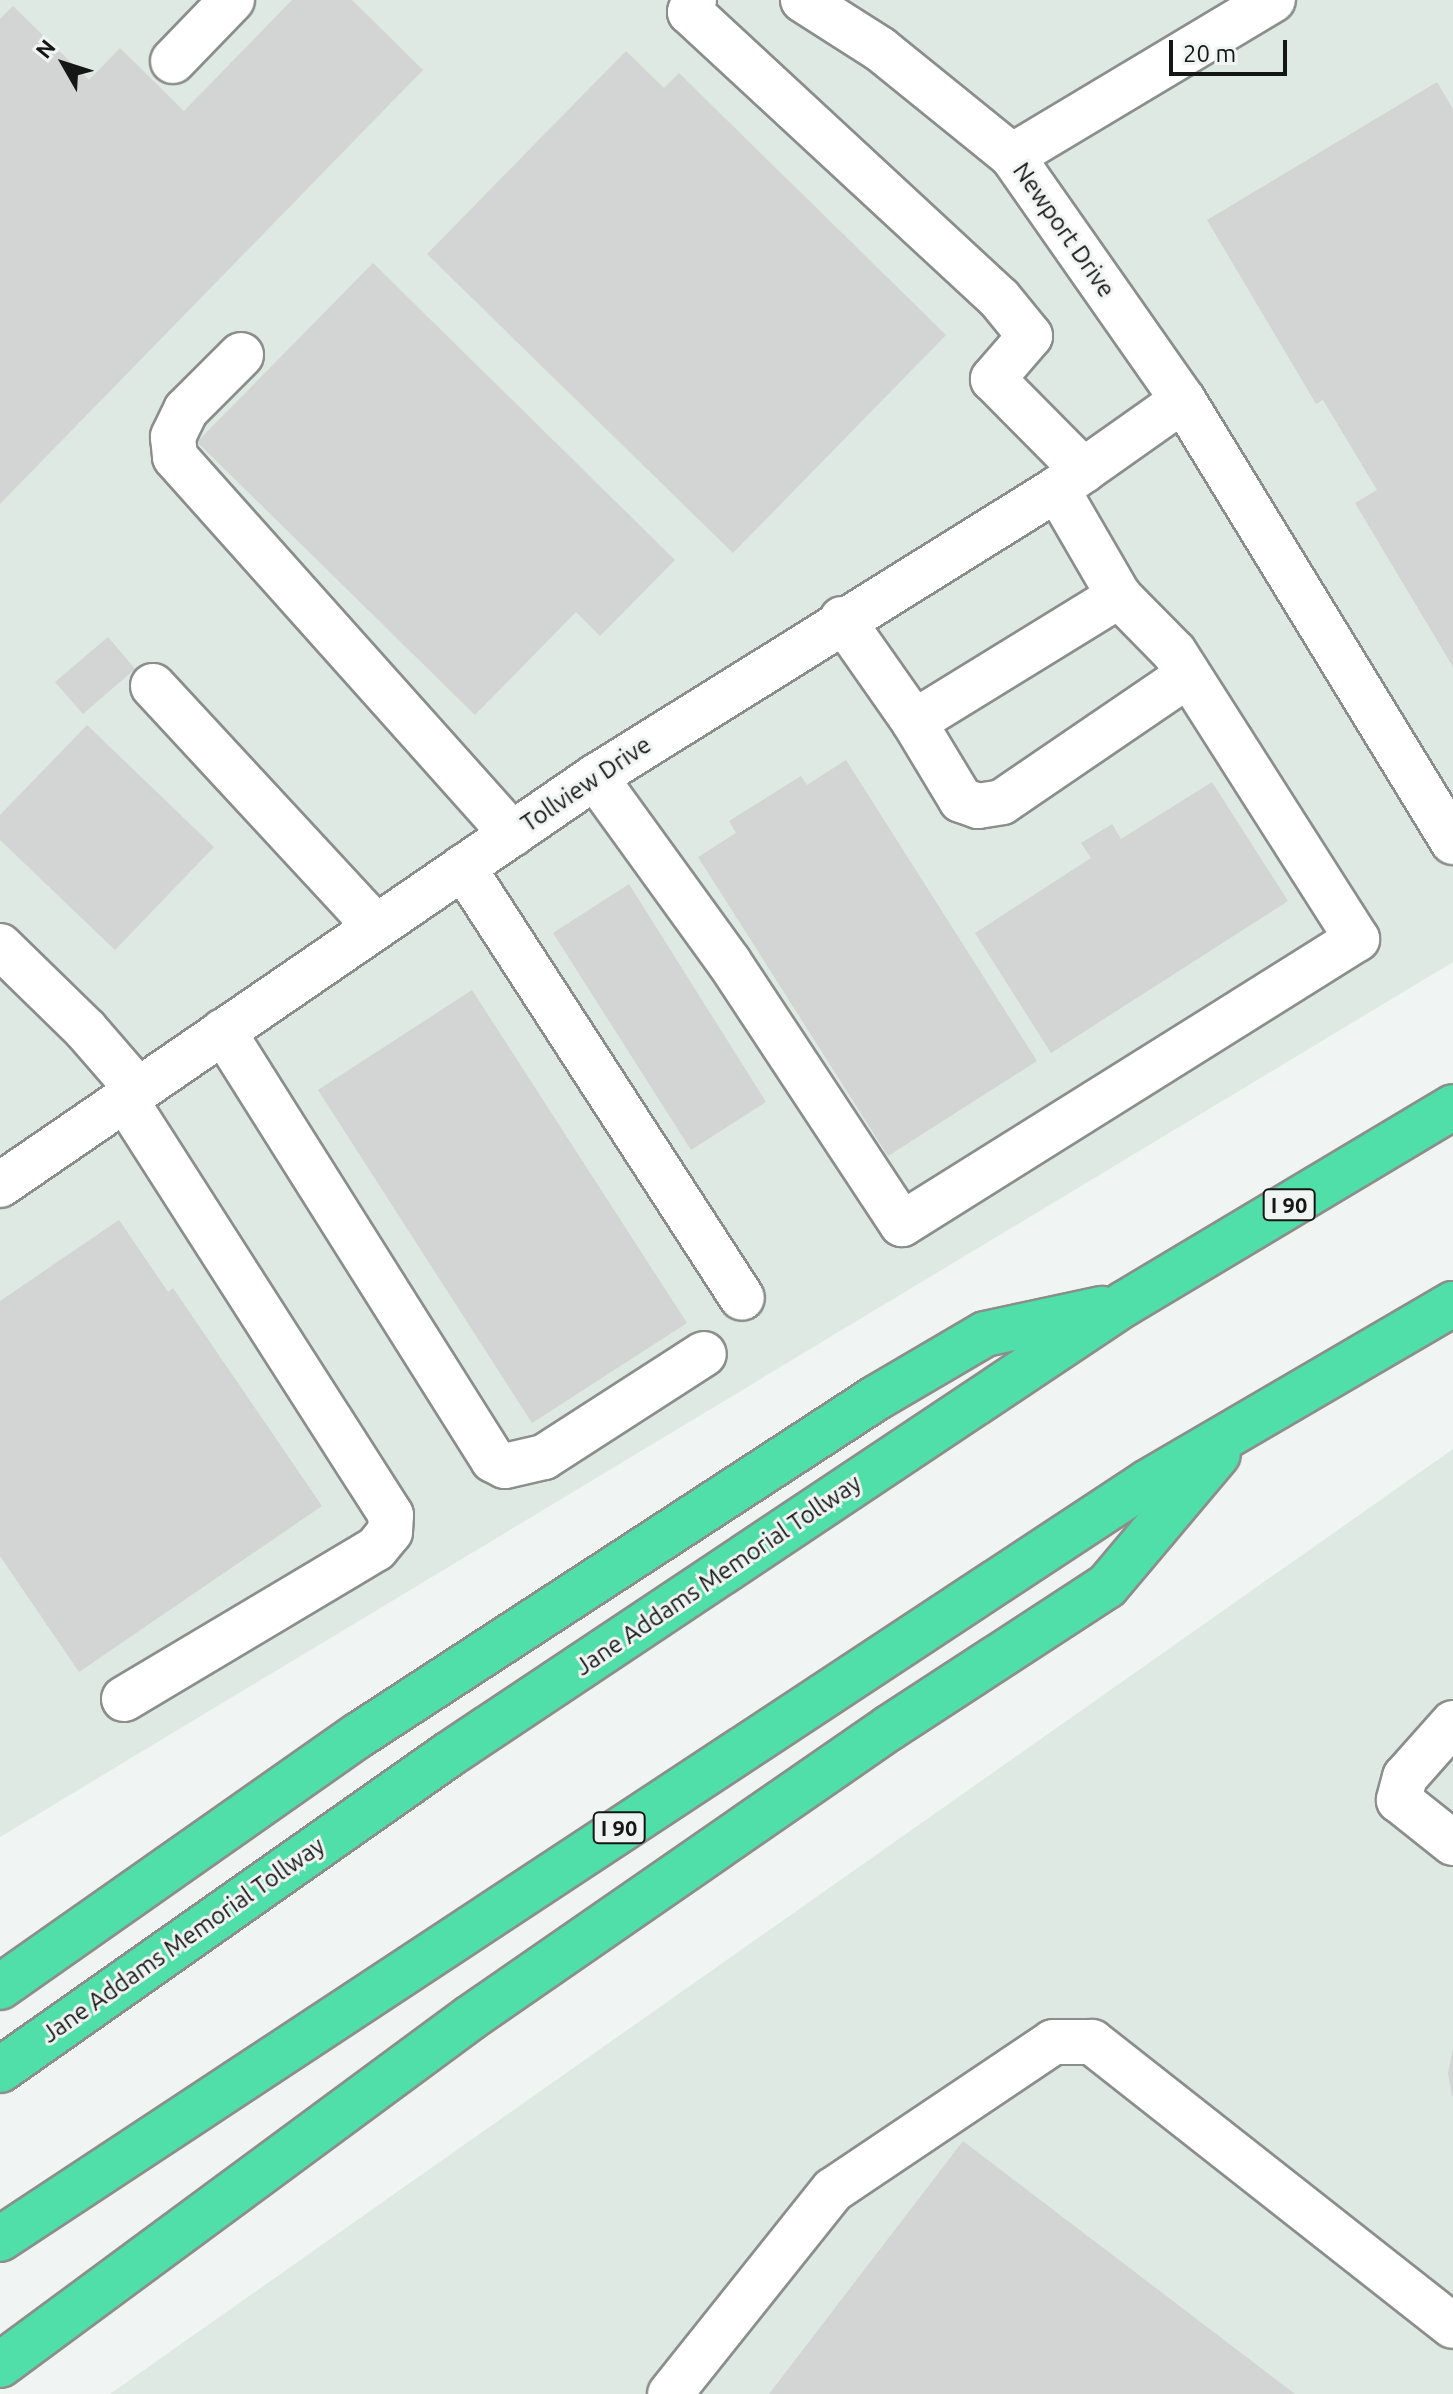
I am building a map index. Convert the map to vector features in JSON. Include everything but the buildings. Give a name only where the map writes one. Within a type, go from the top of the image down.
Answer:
[{"type":"highway","name":"Jane Addams Memorial Tollway","points":[[0,2070],[448,1755],[1124,1304],[1453,1107]]},
{"type":"highway","points":[[0,1987],[359,1735],[876,1398],[985,1334],[1124,1304]]},
{"type":"highway","name":"I 90","points":[[0,2239],[525,1890],[1243,1424],[1453,1304]]},
{"type":"highway","points":[[0,2365],[483,2009],[889,1728],[1107,1586],[1243,1424]]},
{"type":"highway","points":[[0,2372],[48,2331]]},
{"type":"street","points":[[173,61],[232,0]]},
{"type":"street","points":[[595,777],[729,962],[902,1224],[1357,939],[1188,675],[1119,596],[1071,480],[993,379],[1030,336],[999,298],[690,12],[694,0]]},
{"type":"street","name":"Newport Drive","points":[[803,0],[880,49],[1012,156],[1183,400],[1453,842]]},
{"type":"street","points":[[1012,156],[1273,0]]},
{"type":"street","points":[[241,355],[186,410],[173,437],[175,457],[512,834]]},
{"type":"street","name":"Tollview Drive","points":[[0,1185],[595,777],[842,619],[1071,480],[1183,400]]},
{"type":"street","points":[[914,722],[1119,596]]},
{"type":"street","points":[[842,619],[914,722],[961,800],[978,806],[1002,802],[1188,675]]},
{"type":"street","points":[[153,686],[376,927]]},
{"type":"street","points":[[463,867],[742,1298]]},
{"type":"street","points":[[0,946],[86,1030],[131,1095],[391,1515],[390,1532],[376,1549],[124,1699]]},
{"type":"street","points":[[223,1031],[493,1460],[505,1466],[544,1457],[704,1354]]},
{"type":"street","points":[[1453,1723],[1405,1777],[1399,1800],[1453,1843]]},
{"type":"street","points":[[670,2394],[833,2190],[1053,2042],[1092,2042],[1453,2326]]},
{"type":"shaded area","points":[[0,0],[1453,0],[1453,962],[0,1837]]},
{"type":"shaded area","points":[[1453,1449],[1453,2394],[110,2394]]}]
